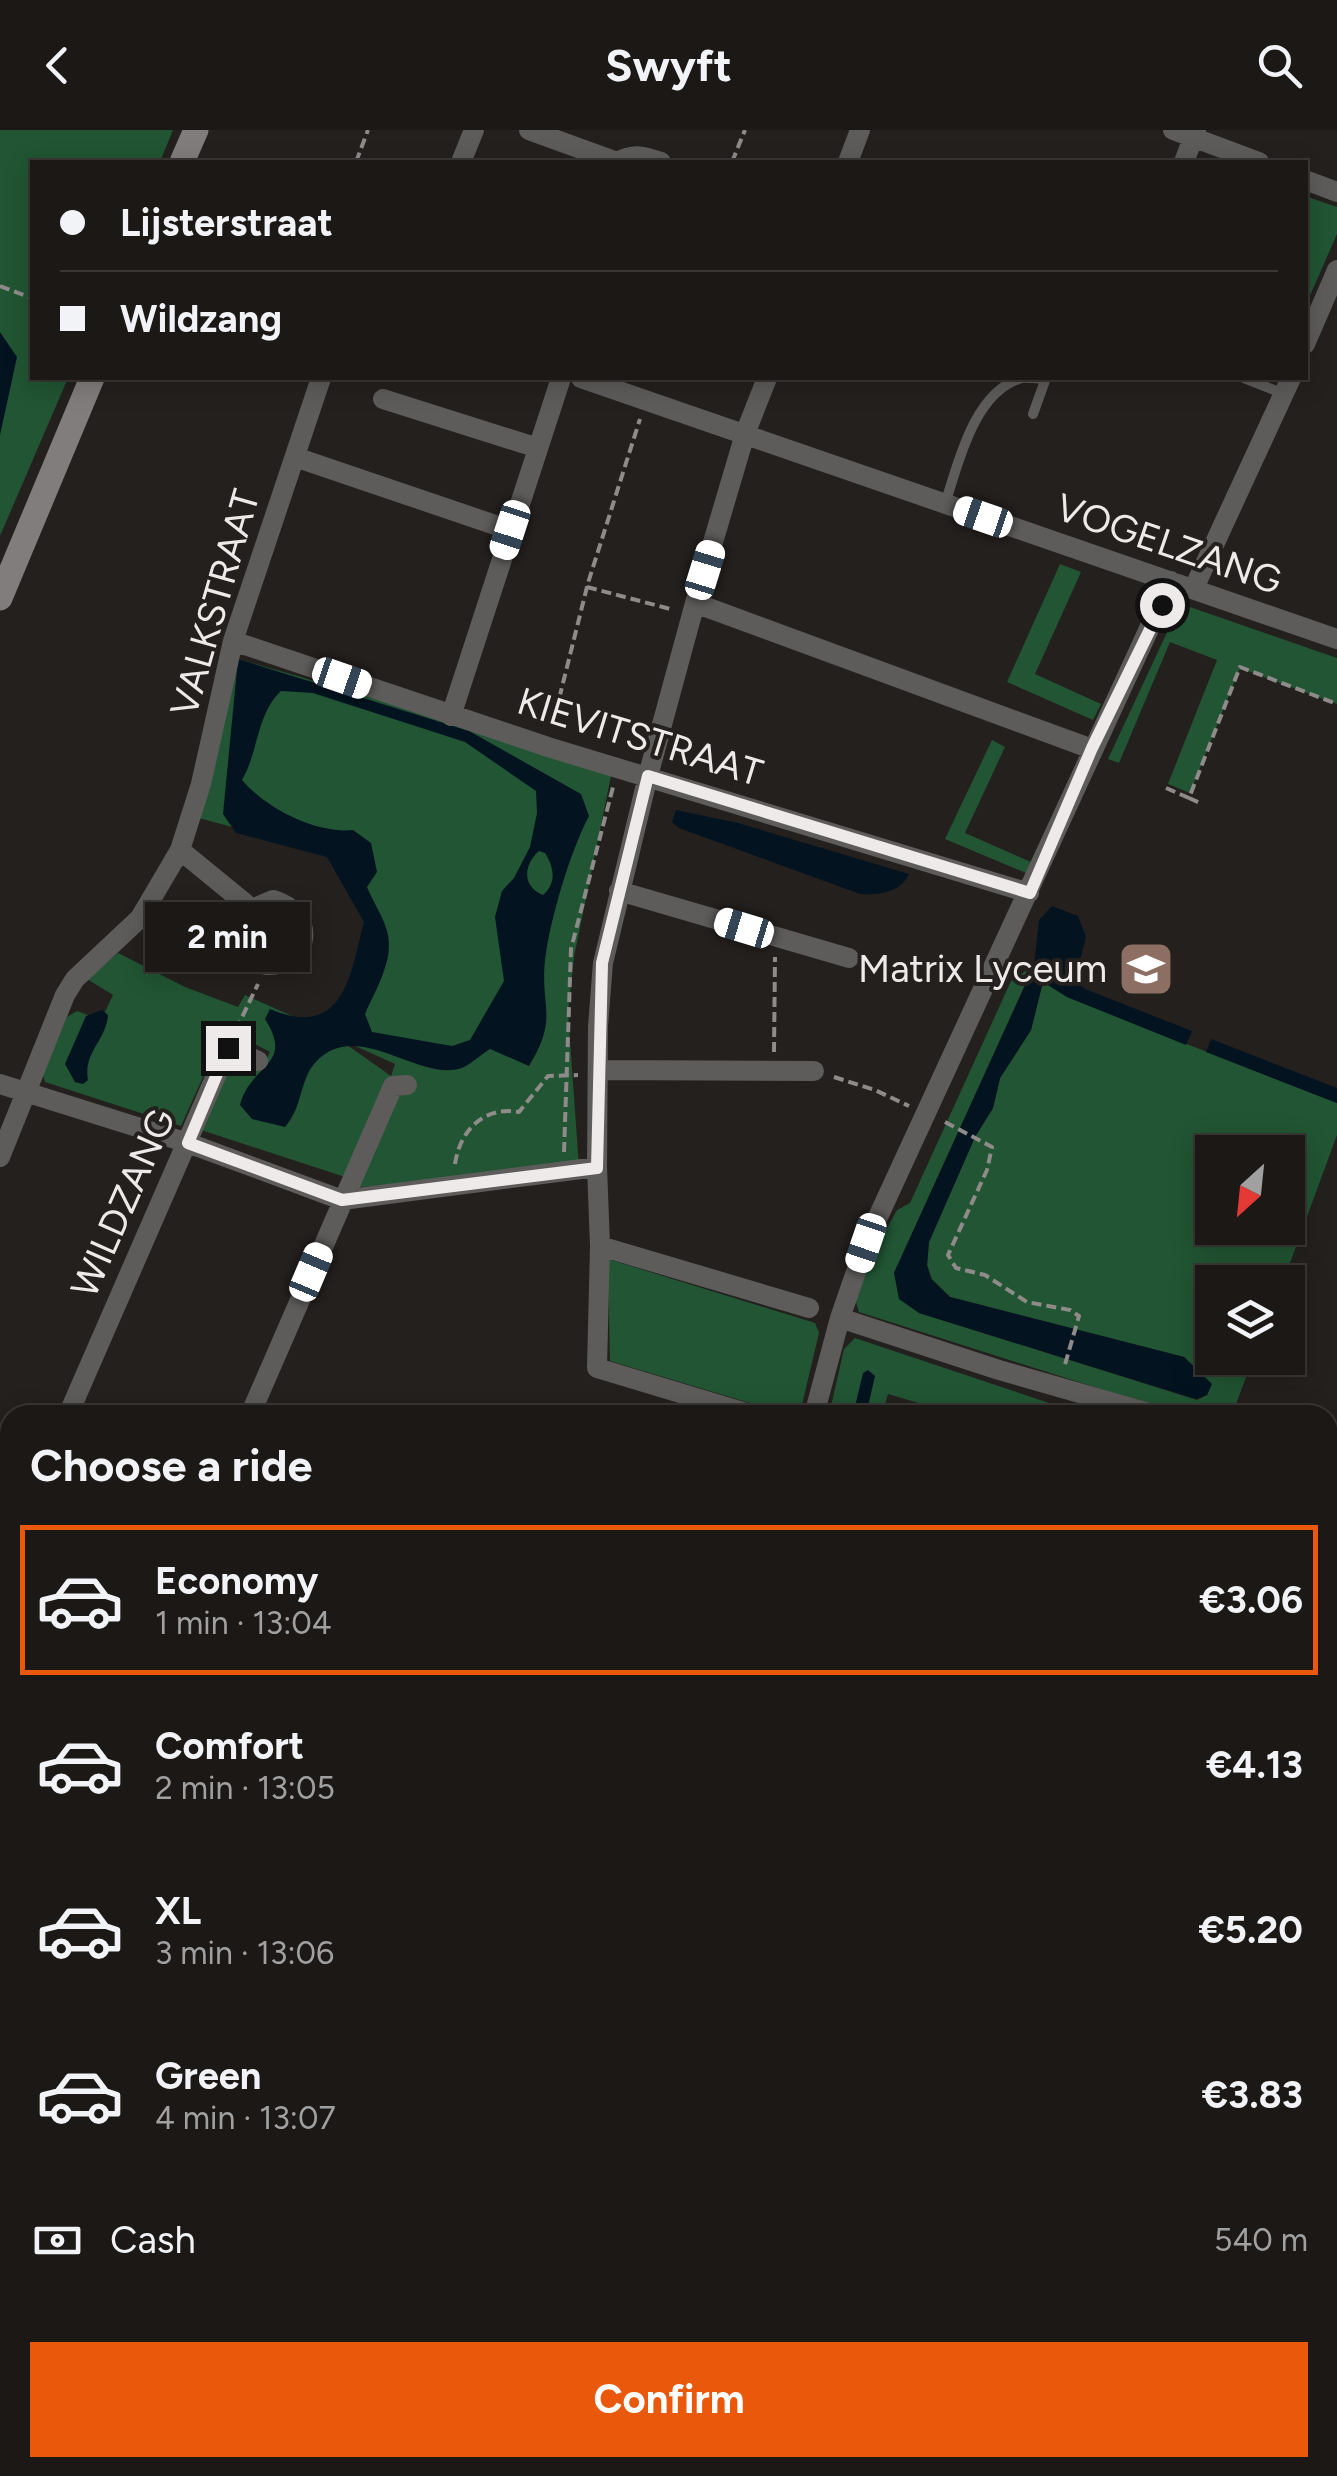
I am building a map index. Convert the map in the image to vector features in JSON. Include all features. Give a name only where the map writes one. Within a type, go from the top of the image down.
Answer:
[{"type":"main road","points":[[183,160],[196,130]]},
{"type":"main road","points":[[0,598],[91,380]]},
{"type":"street","points":[[462,160],[474,130]]},
{"type":"street","points":[[529,130],[612,160]]},
{"type":"street","points":[[849,160],[860,130]]},
{"type":"street","points":[[1184,160],[1187,132],[1254,160]]},
{"type":"street","points":[[621,160],[641,155],[655,160]]},
{"type":"street","points":[[1308,181],[1337,192]]},
{"type":"street","points":[[1308,337],[1337,270]]},
{"type":"street","name":"VALKSTRAAT","points":[[0,1157],[65,996],[76,979],[140,918],[180,850],[201,784],[233,641],[321,380]]},
{"type":"street","points":[[450,716],[559,380]]},
{"type":"street","name":"VOGELZANG","points":[[588,380],[1337,639]]},
{"type":"street","points":[[719,1405],[597,1368],[602,963],[694,609],[746,434],[766,380]]},
{"type":"street","points":[[1194,588],[1287,386]]},
{"type":"street","points":[[383,399],[538,448]]},
{"type":"street","points":[[295,457],[510,530]]},
{"type":"street","points":[[817,1405],[840,1318],[866,1243],[935,1117],[1092,748],[1172,580]]},
{"type":"street","points":[[694,609],[1092,748]]},
{"type":"street","name":"KIEVITSTRAAT","points":[[233,641],[548,747],[1030,893]]},
{"type":"street","points":[[180,850],[252,909],[272,900],[294,910],[300,918],[303,937],[296,954],[280,964],[266,965]]},
{"type":"street","points":[[619,891],[849,958]]},
{"type":"street","points":[[228,1048],[258,1061]]},
{"type":"street","name":"WILDZANG","points":[[72,1405],[228,1048]]},
{"type":"street","points":[[598,1074],[814,1071]]},
{"type":"street","points":[[0,1084],[188,1143],[342,1200],[597,1168]]},
{"type":"street","points":[[254,1405],[392,1086],[407,1085]]},
{"type":"street","points":[[600,1246],[809,1308]]},
{"type":"street","points":[[840,1318],[1121,1405]]},
{"type":"lane","points":[[945,504],[970,427],[996,395],[1019,380]]},
{"type":"lane","points":[[1032,414],[1045,380]]},
{"type":"lane","points":[[1255,380],[1287,386]]},
{"type":"path","points":[[357,160],[368,130]]},
{"type":"path","points":[[733,160],[744,130]]},
{"type":"path","points":[[0,286],[30,297]]},
{"type":"path","points":[[548,747],[587,587],[646,400]]},
{"type":"path","points":[[587,587],[694,609]]},
{"type":"path","points":[[1188,798],[1240,668],[1337,704]]},
{"type":"path","points":[[564,1172],[572,949],[618,768]]},
{"type":"path","points":[[1166,788],[1200,804]]},
{"type":"path","points":[[774,1071],[775,937]]},
{"type":"path","points":[[228,1048],[266,965]]},
{"type":"path","points":[[814,1071],[875,1090],[992,1147],[988,1170],[948,1255],[956,1268],[985,1275],[1028,1302],[1070,1310],[1080,1316],[1059,1387]]},
{"type":"path","points":[[452,1186],[457,1152],[477,1119],[507,1110],[519,1112],[548,1076],[598,1074]]},
{"type":"green space","points":[[0,130],[173,130],[161,160],[30,160],[30,380],[67,380],[0,536]]},
{"type":"green space","points":[[1308,197],[1337,207],[1337,234],[1308,300]]},
{"type":"green space","points":[[1060,564],[1081,572],[1035,674],[1101,704],[1093,720],[1007,682]]},
{"type":"green space","points":[[1187,606],[1337,658],[1337,704],[1240,668],[1190,793],[1168,784],[1217,660],[1170,642],[1119,763],[1108,759],[1177,611]]},
{"type":"green space","points":[[238,659],[612,771],[574,957],[568,1012],[579,1167],[340,1189],[345,1177],[201,1130],[232,1063],[261,1070],[270,1052],[225,1028],[181,1126],[45,1082],[43,1075],[67,1017],[77,1011],[101,1020],[113,995],[87,979],[118,953],[185,987],[238,1007],[245,995],[328,1032],[354,982],[367,921],[331,854],[195,817]],"holes":[[[351,1044],[395,1064],[391,1076],[347,1045]]]},
{"type":"green space","points":[[992,740],[1005,747],[965,833],[1031,862],[1026,873],[945,839]]},
{"type":"green space","points":[[1034,965],[894,1273],[919,1313],[1197,1400],[1207,1395],[1211,1385],[1201,1375],[1247,1375],[1236,1405],[1151,1405],[859,1312],[855,1299],[870,1259],[897,1210],[910,1203],[1011,981]]},
{"type":"green space","points":[[1043,981],[1067,997],[1337,1103],[1337,1135],[1305,1222],[1305,1135],[1195,1135],[1195,1245],[1297,1245],[1289,1265],[1195,1265],[1195,1368],[1184,1357],[950,1297],[932,1279],[927,1265],[929,1242],[975,1137],[993,1108],[1000,1078],[1031,1030]]},
{"type":"green space","points":[[608,1259],[815,1323],[819,1333],[802,1405],[757,1405],[610,1361]]},
{"type":"green space","points":[[855,1338],[1052,1404],[925,1405],[888,1394],[885,1405],[831,1405],[844,1349]]},
{"type":"water","points":[[0,332],[17,357],[0,435]]},
{"type":"water","points":[[238,659],[469,731],[581,794],[589,816],[568,867],[551,925],[544,976],[546,1024],[529,1066],[490,1049],[464,1067],[429,1068],[369,1048],[349,1046],[331,1051],[314,1064],[285,1127],[252,1119],[240,1105],[245,1091],[273,1056],[273,1035],[265,1019],[270,1009],[314,1016],[329,1009],[348,981],[364,922],[327,857],[236,833],[223,814]],"holes":[[[281,691],[313,693],[465,742],[536,791],[537,813],[530,847],[514,878],[502,891],[495,917],[504,981],[470,1040],[452,1046],[372,1032],[365,1014],[383,974],[389,942],[367,887],[377,872],[371,843],[353,830],[323,828],[292,817],[242,780],[262,722]],[[539,851],[548,858],[553,875],[543,895],[531,886],[527,874]]]},
{"type":"water","points":[[676,810],[738,823],[909,874],[895,889],[860,894],[679,828],[672,822]]},
{"type":"water","points":[[1052,906],[1078,916],[1086,937],[1075,980],[1085,989],[1192,1031],[1186,1045],[1067,997],[1043,982],[1031,1030],[1000,1078],[993,1108],[975,1137],[929,1242],[927,1265],[931,1279],[950,1297],[1184,1357],[1195,1368],[1195,1375],[1203,1375],[1212,1384],[1207,1395],[1196,1399],[919,1313],[899,1299],[894,1273],[1034,966],[1039,920]]},
{"type":"water","points":[[102,1010],[108,1015],[89,1062],[88,1080],[83,1084],[75,1082],[65,1064],[86,1016]]},
{"type":"water","points":[[1211,1039],[1337,1088],[1337,1103],[1206,1052]]},
{"type":"water","points":[[868,1370],[875,1376],[868,1405],[855,1405],[863,1373]]},
{"type":"place","name":"Matrix Lyceum","points":[[1146,969]]},
{"type":"route","points":[[228,1048],[188,1143],[342,1200],[597,1168],[602,963],[648,776],[1030,893],[1092,748],[1162,605]]}]
